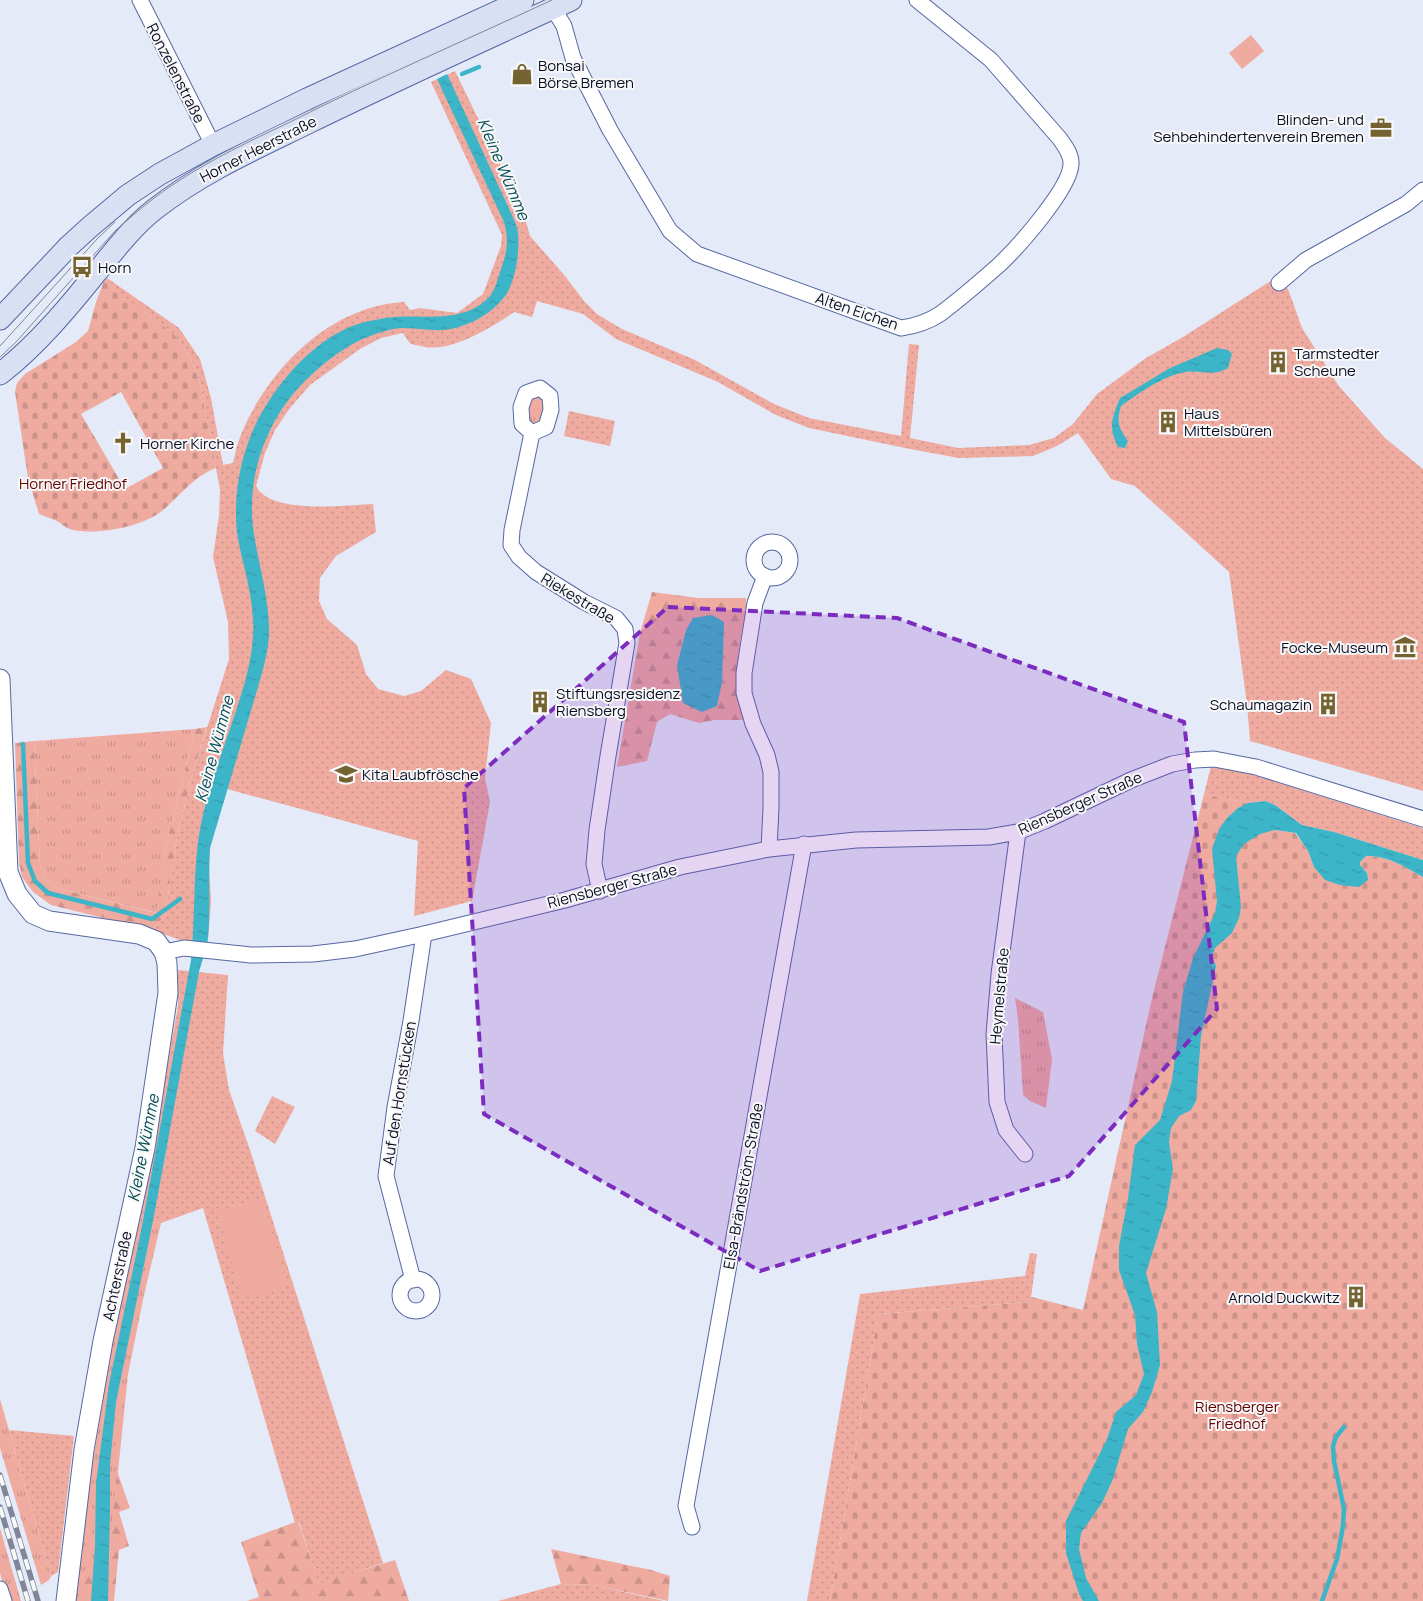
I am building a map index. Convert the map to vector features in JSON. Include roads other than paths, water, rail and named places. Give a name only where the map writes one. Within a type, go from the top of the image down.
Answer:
[{"type":"main road","name":"Horner Heerstraße","points":[[0,320],[69,246],[128,194],[160,174],[213,145],[307,99],[522,0]]},
{"type":"main road","name":"Horner Heerstraße","points":[[0,374],[34,344],[62,314],[133,228],[188,185],[232,160],[379,88],[562,4]]},
{"type":"street","name":"Ronzelenstraße","points":[[140,0],[213,145]]},
{"type":"street","name":"Alten Eichen","points":[[562,4],[564,26],[573,58],[610,130],[670,231],[697,254],[901,328],[915,326],[939,314],[999,264],[1032,229],[1056,197],[1068,178],[1071,164],[1069,152],[1060,139],[991,60],[917,0]]},
{"type":"street","points":[[1279,283],[1306,260],[1406,204],[1423,190]]},
{"type":"street","name":"Riekestraße","points":[[532,433],[512,530],[511,545],[519,557],[536,572],[584,602],[616,618],[625,629],[627,643],[597,830],[594,864],[600,891]]},
{"type":"street","points":[[764,576],[755,603],[744,673],[744,693],[753,724],[767,755],[771,772],[769,849]]},
{"type":"street","points":[[0,679],[8,872],[17,894],[33,914],[49,921],[139,934],[156,941],[164,952]]},
{"type":"street","name":"Riensberger Straße","points":[[164,952],[184,948],[252,956],[313,954],[356,949],[600,891],[680,867],[769,849],[856,840],[981,838],[1018,832],[1131,780],[1172,764],[1195,760],[1214,759],[1256,767],[1423,819]]},
{"type":"street","name":"Heymelstraße","points":[[1018,832],[998,974],[994,1034],[997,1102],[1006,1130],[1025,1154]]},
{"type":"street","name":"Elsa-Brändström-Straße","points":[[692,1526],[686,1506],[804,844]]},
{"type":"street","name":"Auf den Hornstücken","points":[[412,1280],[386,1176],[395,1108],[424,934]]},
{"type":"street","name":"Achterstraße","points":[[66,1601],[84,1450],[103,1341],[145,1148],[168,993],[167,963],[164,952]]},
{"type":"street","points":[[0,1589],[4,1601]]},
{"type":"water","points":[[447,74],[517,226],[518,249],[516,267],[512,283],[505,296],[485,315],[469,323],[460,327],[443,330],[391,329],[354,343],[327,361],[290,398],[278,415],[261,452],[256,472],[252,514],[268,610],[268,648],[260,681],[210,848],[209,916],[206,951],[199,972],[153,1221],[116,1402],[110,1464],[108,1601],[91,1601],[95,1546],[96,1483],[109,1384],[141,1231],[191,960],[195,871],[199,836],[209,792],[239,703],[251,656],[253,620],[251,599],[236,523],[237,488],[240,471],[250,437],[265,407],[293,370],[315,348],[341,331],[375,320],[395,317],[433,317],[458,314],[480,305],[493,292],[505,255],[507,243],[506,229],[437,79]]},
{"type":"water","points":[[1217,348],[1228,350],[1232,354],[1228,368],[1212,373],[1186,372],[1169,377],[1152,385],[1121,406],[1119,425],[1128,441],[1125,448],[1118,447],[1113,433],[1112,422],[1120,398],[1170,368]]},
{"type":"water","points":[[712,615],[724,622],[722,682],[717,706],[702,712],[683,703],[677,665],[686,630],[693,618]]},
{"type":"water","points":[[1266,801],[1275,805],[1302,825],[1334,832],[1423,860],[1423,877],[1389,860],[1366,856],[1360,862],[1360,865],[1367,873],[1368,880],[1359,887],[1340,885],[1325,880],[1314,867],[1308,851],[1296,833],[1275,830],[1260,834],[1244,844],[1236,856],[1241,907],[1239,918],[1232,933],[1215,948],[1212,956],[1216,966],[1201,1036],[1196,1101],[1191,1110],[1179,1116],[1171,1128],[1169,1142],[1173,1169],[1166,1209],[1146,1273],[1157,1312],[1160,1365],[1152,1392],[1143,1412],[1128,1429],[1113,1479],[1102,1503],[1081,1533],[1079,1549],[1086,1578],[1099,1601],[1083,1601],[1066,1553],[1066,1521],[1107,1439],[1116,1412],[1136,1395],[1144,1374],[1137,1344],[1135,1315],[1119,1270],[1119,1246],[1135,1145],[1160,1120],[1172,1081],[1183,992],[1193,958],[1215,913],[1217,901],[1212,849],[1219,829],[1238,808],[1248,803]]},
{"type":"waterway","points":[[462,74],[479,67]]},
{"type":"waterway","points":[[23,744],[28,863],[35,881],[48,893],[152,919],[180,899]]},
{"type":"waterway","points":[[1322,1601],[1337,1559],[1343,1526],[1344,1509],[1334,1461],[1333,1446],[1336,1437],[1344,1427]]},
{"type":"tram line","points":[[0,357],[16,342],[115,231],[145,205],[177,182],[231,151],[321,107],[552,0]]},
{"type":"tram line","points":[[0,346],[97,239],[115,222]]},
{"type":"railway","points":[[0,1475],[38,1601]]},
{"type":"railway","points":[[0,1507],[28,1601]]},
{"type":"place","name":"Bonsai Börse Bremen","points":[[522,74]]},
{"type":"place","name":"Blinden- und Sehbehindertenverein Bremen","points":[[1381,128]]},
{"type":"place","name":"Horn","points":[[82,267]]},
{"type":"place","name":"Tarmstedter Scheune","points":[[1278,362]]},
{"type":"place","name":"Haus Mittelsbüren","points":[[1168,422]]},
{"type":"place","name":"Horner Kirche","points":[[123,443]]},
{"type":"place","name":"Focke-Museum","points":[[1405,647]]},
{"type":"place","name":"Stiftungsresidenz Riensberg","points":[[540,702]]},
{"type":"place","name":"Schaumagazin","points":[[1328,704]]},
{"type":"place","name":"Kita Laubfrösche","points":[[346,774]]},
{"type":"place","name":"Arnold Duckwitz","points":[[1356,1297]]},
{"type":"water label","name":"Kleine Wümme","points":[[504,169]]},
{"type":"water label","name":"Kleine Wümme","points":[[214,749]]},
{"type":"water label","name":"Kleine Wümme","points":[[143,1148]]},
{"type":"park label","name":"Horner Friedhof","points":[[73,483]]},
{"type":"park label","name":"Riensberger Friedhof","points":[[1237,1414]]}]
